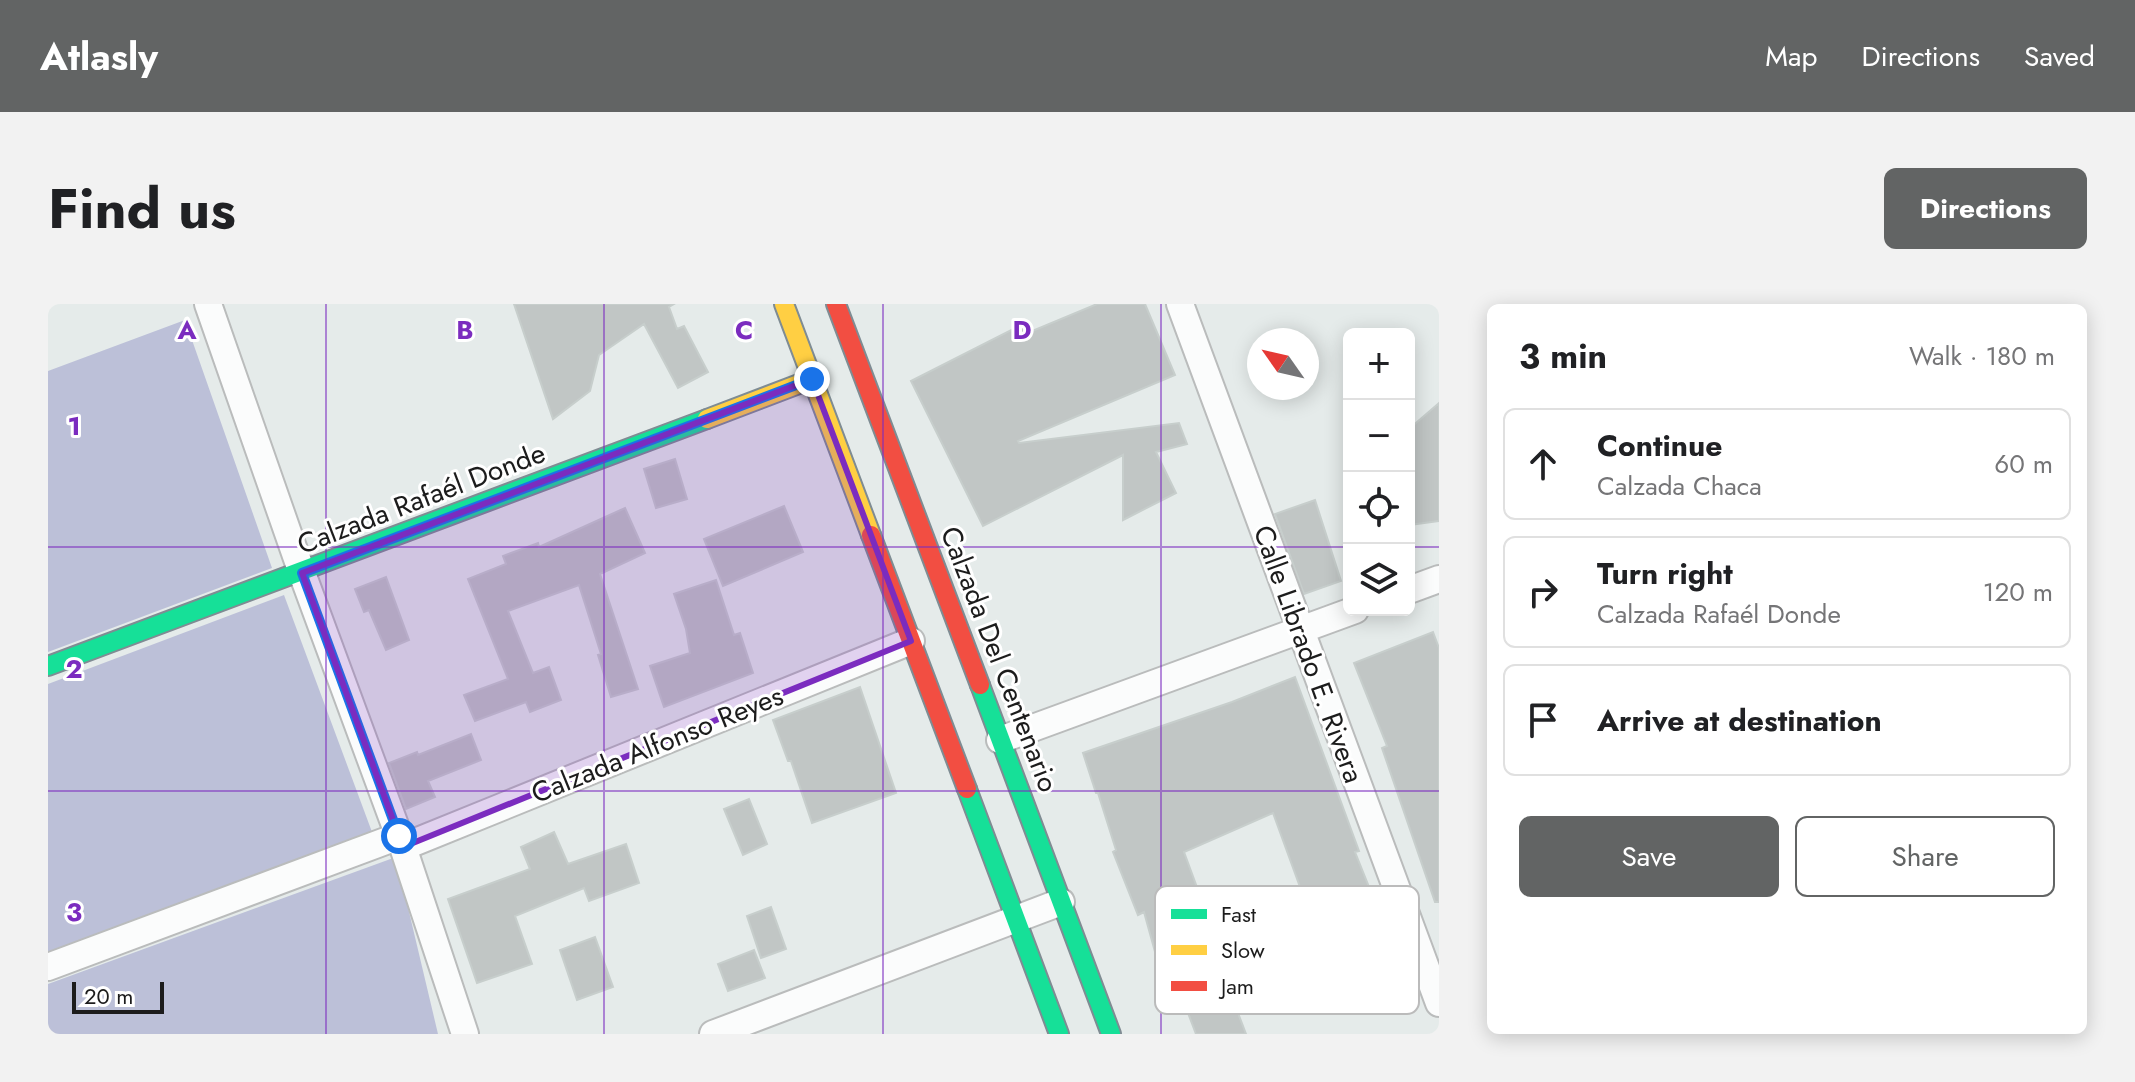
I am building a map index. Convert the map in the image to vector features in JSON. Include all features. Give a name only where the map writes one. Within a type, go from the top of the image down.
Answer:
[{"type":"main road","points":[[784,304],[1059,1034]]},
{"type":"main road","name":"Calzada Del Centenario","points":[[836,304],[1111,1034]]},
{"type":"main road","name":"Calzada Rafaél Donde","points":[[48,666],[812,379]]},
{"type":"street","points":[[208,304],[302,573],[401,841],[465,1034]]},
{"type":"street","name":"Calle Librado E. Rivera","points":[[1180,304],[1395,886]]},
{"type":"street","points":[[1415,588],[1439,579]]},
{"type":"street","points":[[1000,740],[1343,614]]},
{"type":"street","name":"Calzada Alfonso Reyes","points":[[48,967],[401,841],[911,641]]},
{"type":"street","points":[[713,1034],[1061,902]]},
{"type":"street","name":"Calle Librado E. Rivera","points":[[1419,949],[1439,1003]]},
{"type":"highlighted area","points":[[812,379],[911,641],[403,847],[302,573]]},
{"type":"shaded area","points":[[185,320],[272,568],[48,652],[48,371]]},
{"type":"shaded area","points":[[284,595],[372,832],[48,952],[48,684]]},
{"type":"shaded area","points":[[396,857],[438,1034],[48,1034],[48,984]]},
{"type":"building","points":[[514,304],[674,304],[669,307],[677,329],[684,326],[708,372],[678,388],[644,324],[599,355],[590,391],[553,419]]},
{"type":"building","points":[[1097,304],[1145,304],[1175,375],[1018,441],[1179,423],[1187,444],[1156,452],[1176,493],[1123,520],[1123,455],[983,526],[911,381],[1025,323],[1030,332]]},
{"type":"building","points":[[1439,403],[1439,521],[1415,524],[1415,472],[1415,424]]},
{"type":"building","points":[[675,459],[687,499],[656,508],[644,469]]},
{"type":"building","points":[[1315,500],[1341,581],[1304,594],[1275,514]]},
{"type":"building","points":[[784,506],[803,552],[723,586],[704,539]]},
{"type":"building","points":[[625,508],[645,553],[600,574],[638,689],[611,697],[579,585],[508,611],[533,673],[549,667],[561,700],[530,712],[526,702],[475,721],[464,695],[508,679],[468,579],[506,564],[503,556],[538,543],[539,547]]},
{"type":"building","points":[[386,577],[409,640],[386,650],[369,610],[364,612],[355,589]]},
{"type":"building","points":[[716,580],[734,635],[740,633],[753,673],[664,707],[650,666],[690,653],[686,629],[674,594]]},
{"type":"building","points":[[1433,632],[1439,648],[1439,902],[1435,902],[1382,748],[1387,746],[1354,663]]},
{"type":"building","points":[[1295,677],[1359,851],[1355,852],[1369,886],[1300,886],[1273,813],[1184,852],[1197,886],[1155,886],[1155,952],[1144,912],[1138,915],[1113,852],[1116,850],[1083,753]]},
{"type":"building","points":[[860,687],[896,793],[812,823],[773,720]]},
{"type":"building","points":[[471,734],[481,760],[428,781],[435,797],[406,809],[389,763]]},
{"type":"building","points":[[749,799],[767,844],[743,855],[724,809]]},
{"type":"building","points":[[554,832],[568,864],[626,844],[639,883],[589,901],[584,888],[515,916],[532,964],[477,983],[448,899],[530,869],[521,847]]},
{"type":"building","points":[[771,907],[786,949],[761,958],[747,916]]},
{"type":"building","points":[[595,937],[613,987],[577,1000],[560,950]]},
{"type":"building","points":[[754,950],[765,978],[728,991],[718,964]]},
{"type":"building","points":[[1188,1014],[1238,1014],[1246,1034],[1196,1034]]},
{"type":"traffic: fast","points":[[48,666],[707,419]]},
{"type":"traffic: fast","points":[[980,685],[1111,1034]]},
{"type":"traffic: fast","points":[[967,789],[1059,1034]]},
{"type":"traffic: slow","points":[[784,304],[871,535]]},
{"type":"traffic: slow","points":[[707,419],[812,379]]},
{"type":"traffic: jam","points":[[836,304],[980,685]]},
{"type":"traffic: jam","points":[[871,535],[967,789]]},
{"type":"route","points":[[399,836],[302,573],[812,379]]}]
